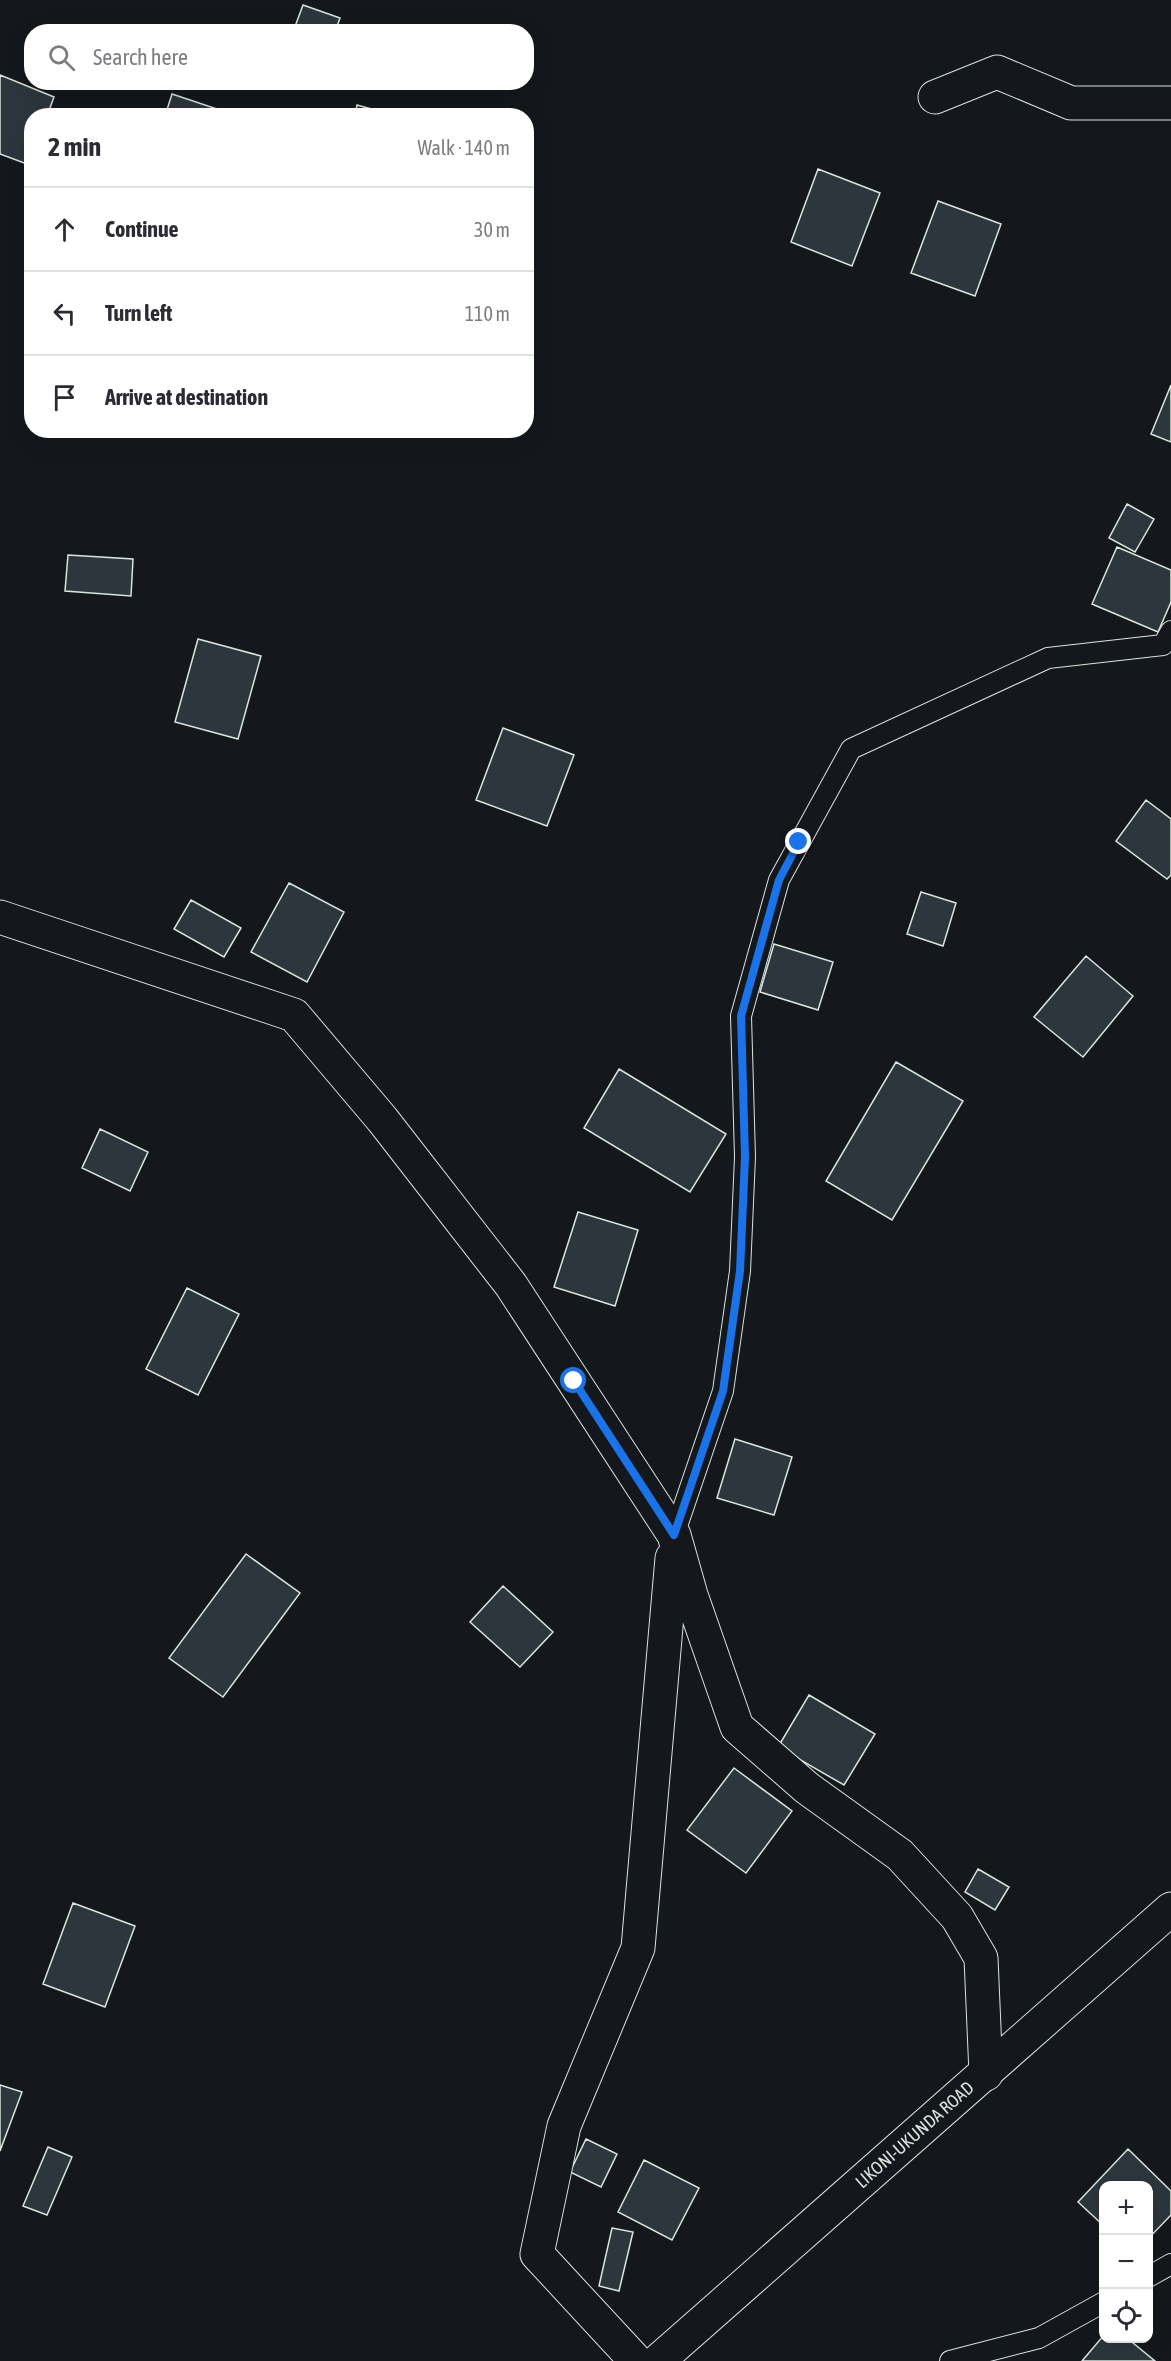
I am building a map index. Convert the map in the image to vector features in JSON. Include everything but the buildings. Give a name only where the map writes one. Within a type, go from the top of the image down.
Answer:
[{"type":"main road","points":[[935,97],[997,72],[1071,103],[1168,96]]},
{"type":"main road","points":[[0,917],[294,1015],[382,1119],[511,1285],[674,1535],[691,1595],[737,1727],[807,1788],[900,1856],[957,1917],[981,1958],[986,2074]]},
{"type":"main road","points":[[636,2361],[537,2254],[564,2126],[638,1948],[674,1535]]},
{"type":"main road","name":"LIKONI-UKUNDA ROAD","points":[[658,2361],[1171,1909]]},
{"type":"lane","points":[[674,1535],[723,1391],[740,1271],[745,1157],[741,1016],[779,880],[795,849],[851,749],[1048,658],[1162,645],[1171,631]]},
{"type":"lane","points":[[1153,2275],[1171,2264]]},
{"type":"lane","points":[[950,2361],[1039,2338],[1099,2305]]},
{"type":"route","points":[[574,1381],[674,1535],[723,1391],[740,1271],[745,1157],[741,1016],[779,880],[799,842]]}]
